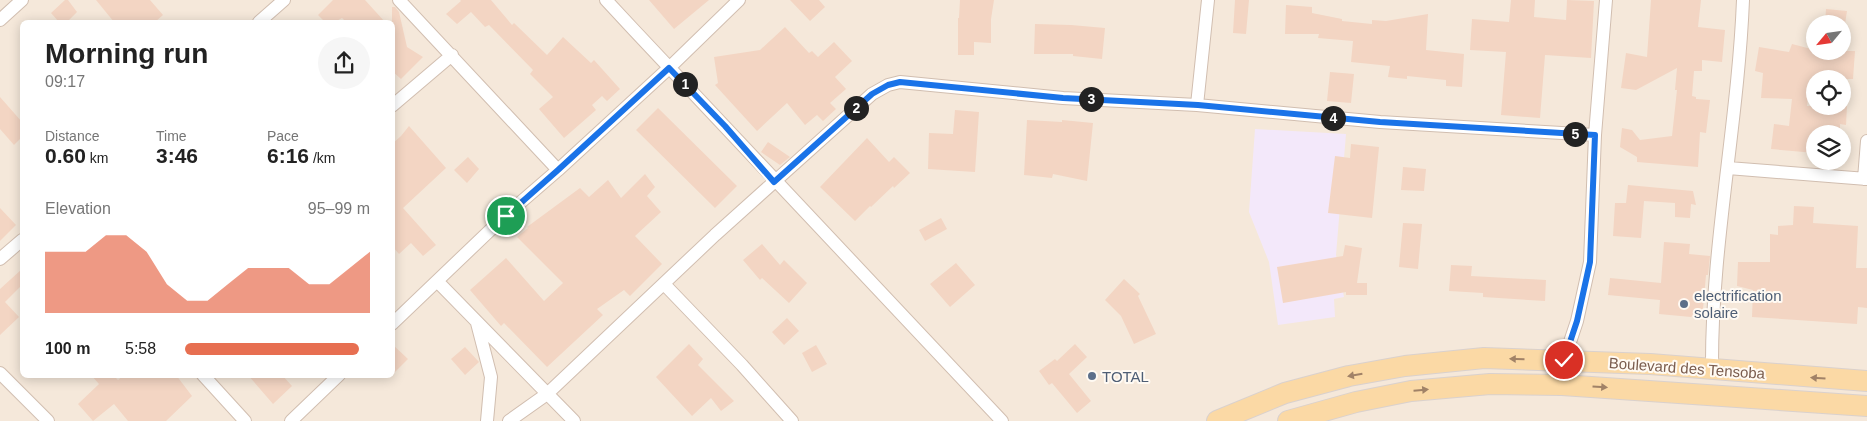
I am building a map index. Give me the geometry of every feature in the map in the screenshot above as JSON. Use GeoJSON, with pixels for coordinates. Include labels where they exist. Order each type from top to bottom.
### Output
{"type":"FeatureCollection","features":[{"type":"Feature","properties":{"kind":"main road","name":"Boulevard des Tensoba"},"geometry":{"type":"LineString","coordinates":[[1217,421],[1285,393],[1348,376],[1405,366],[1484,358],[1650,364],[1867,381]]}},
{"type":"Feature","properties":{"kind":"main road","name":"Boulevard des Tensoba"},"geometry":{"type":"LineString","coordinates":[[1288,421],[1356,402],[1411,391],[1490,384],[1562,385],[1867,406]]}},
{"type":"Feature","properties":{"kind":"street"},"geometry":{"type":"LineString","coordinates":[[0,20],[22,0]]}},
{"type":"Feature","properties":{"kind":"street"},"geometry":{"type":"LineString","coordinates":[[260,20],[284,0]]}},
{"type":"Feature","properties":{"kind":"street"},"geometry":{"type":"LineString","coordinates":[[399,0],[558,170]]}},
{"type":"Feature","properties":{"kind":"street"},"geometry":{"type":"LineString","coordinates":[[606,0],[725,126],[774,182],[1002,421]]}},
{"type":"Feature","properties":{"kind":"street"},"geometry":{"type":"LineString","coordinates":[[395,321],[506,216],[669,68],[739,0]]}},
{"type":"Feature","properties":{"kind":"street"},"geometry":{"type":"LineString","coordinates":[[1198,105],[1208,0]]}},
{"type":"Feature","properties":{"kind":"street"},"geometry":{"type":"LineString","coordinates":[[1564,360],[1577,321],[1590,262],[1595,135],[1606,0]]}},
{"type":"Feature","properties":{"kind":"street"},"geometry":{"type":"LineString","coordinates":[[1712,370],[1712,314],[1721,216],[1728,168],[1742,0]]}},
{"type":"Feature","properties":{"kind":"street"},"geometry":{"type":"LineString","coordinates":[[395,103],[452,55]]}},
{"type":"Feature","properties":{"kind":"street"},"geometry":{"type":"LineString","coordinates":[[509,421],[547,394],[774,182],[872,94],[888,85],[900,82],[1063,98],[1198,105],[1380,122],[1595,135]]}},
{"type":"Feature","properties":{"kind":"street"},"geometry":{"type":"LineString","coordinates":[[1728,168],[1865,179],[1867,141]]}},
{"type":"Feature","properties":{"kind":"street"},"geometry":{"type":"LineString","coordinates":[[0,259],[20,242]]}},
{"type":"Feature","properties":{"kind":"street"},"geometry":{"type":"LineString","coordinates":[[437,281],[574,421]]}},
{"type":"Feature","properties":{"kind":"street"},"geometry":{"type":"LineString","coordinates":[[665,285],[742,365],[792,421]]}},
{"type":"Feature","properties":{"kind":"street"},"geometry":{"type":"LineString","coordinates":[[477,322],[491,377],[487,421]]}},
{"type":"Feature","properties":{"kind":"street"},"geometry":{"type":"LineString","coordinates":[[0,373],[48,421]]}},
{"type":"Feature","properties":{"kind":"street"},"geometry":{"type":"LineString","coordinates":[[206,378],[245,421]]}},
{"type":"Feature","properties":{"kind":"street"},"geometry":{"type":"LineString","coordinates":[[291,421],[336,378]]}},
{"type":"Feature","properties":{"kind":"shaded area"},"geometry":{"type":"Polygon","coordinates":[[[0,0],[1867,0],[1867,421],[0,421],[0,0]]]}},
{"type":"Feature","properties":{"kind":"shaded area"},"geometry":{"type":"Polygon","coordinates":[[[1255,129],[1346,134],[1336,255],[1344,297],[1334,299],[1335,317],[1278,325],[1269,262],[1249,212],[1255,129]]]}},
{"type":"Feature","properties":{"kind":"building"},"geometry":{"type":"Polygon","coordinates":[[[65,0],[68,0],[77,12],[69,20],[57,20],[51,13],[65,0]]]}},
{"type":"Feature","properties":{"kind":"building"},"geometry":{"type":"Polygon","coordinates":[[[96,0],[150,0],[163,15],[157,20],[112,20],[96,0]]]}},
{"type":"Feature","properties":{"kind":"building"},"geometry":{"type":"Polygon","coordinates":[[[333,0],[365,0],[383,20],[344,20],[342,18],[338,20],[323,20],[318,15],[333,0]]]}},
{"type":"Feature","properties":{"kind":"building"},"geometry":{"type":"Polygon","coordinates":[[[460,0],[491,0],[512,25],[514,23],[547,55],[563,37],[591,63],[594,60],[620,89],[607,101],[602,96],[592,105],[596,110],[564,138],[539,109],[553,97],[530,74],[533,70],[489,25],[485,27],[471,12],[457,24],[446,14],[460,0]]]}},
{"type":"Feature","properties":{"kind":"building"},"geometry":{"type":"Polygon","coordinates":[[[649,0],[709,0],[674,29],[649,0]]]}},
{"type":"Feature","properties":{"kind":"building"},"geometry":{"type":"Polygon","coordinates":[[[790,0],[819,0],[825,7],[810,21],[790,0]]]}},
{"type":"Feature","properties":{"kind":"building"},"geometry":{"type":"Polygon","coordinates":[[[960,0],[994,0],[991,19],[991,43],[974,42],[974,55],[958,55],[960,0]]]}},
{"type":"Feature","properties":{"kind":"building"},"geometry":{"type":"Polygon","coordinates":[[[1235,0],[1249,0],[1246,34],[1233,33],[1235,0]]]}},
{"type":"Feature","properties":{"kind":"building"},"geometry":{"type":"Polygon","coordinates":[[[1511,0],[1535,0],[1534,17],[1566,20],[1567,0],[1594,1],[1591,58],[1545,55],[1540,118],[1501,115],[1506,52],[1470,50],[1472,19],[1509,22],[1511,0]]]}},
{"type":"Feature","properties":{"kind":"building"},"geometry":{"type":"Polygon","coordinates":[[[1651,0],[1701,0],[1698,27],[1725,30],[1722,62],[1702,60],[1702,71],[1694,71],[1692,96],[1696,97],[1696,99],[1710,100],[1706,133],[1700,132],[1698,167],[1637,162],[1637,157],[1620,147],[1622,128],[1632,130],[1640,140],[1672,136],[1677,90],[1675,90],[1677,68],[1636,90],[1621,88],[1626,53],[1647,57],[1651,0]]]}},
{"type":"Feature","properties":{"kind":"building"},"geometry":{"type":"Polygon","coordinates":[[[1286,5],[1312,7],[1312,13],[1342,19],[1342,21],[1372,24],[1372,20],[1386,21],[1428,14],[1426,50],[1464,54],[1462,87],[1446,86],[1446,80],[1407,76],[1407,79],[1388,77],[1390,66],[1351,62],[1353,41],[1318,38],[1319,34],[1285,34],[1286,5]]]}},
{"type":"Feature","properties":{"kind":"building"},"geometry":{"type":"Polygon","coordinates":[[[392,7],[395,7],[399,12],[407,47],[423,57],[401,79],[395,74],[395,20],[392,20],[392,7]]]}},
{"type":"Feature","properties":{"kind":"building"},"geometry":{"type":"Polygon","coordinates":[[[1826,9],[1847,11],[1846,15],[1826,15],[1826,9]]]}},
{"type":"Feature","properties":{"kind":"building"},"geometry":{"type":"Polygon","coordinates":[[[1035,24],[1105,28],[1102,59],[1073,56],[1073,54],[1034,54],[1035,24]]]}},
{"type":"Feature","properties":{"kind":"building"},"geometry":{"type":"Polygon","coordinates":[[[785,27],[809,53],[812,51],[818,57],[834,42],[852,61],[835,77],[846,89],[830,103],[836,109],[823,121],[817,115],[805,125],[787,103],[757,131],[715,85],[718,83],[714,57],[760,50],[785,27]]]}},
{"type":"Feature","properties":{"kind":"building"},"geometry":{"type":"Polygon","coordinates":[[[1792,44],[1806,48],[1806,60],[1851,60],[1851,51],[1855,51],[1853,79],[1851,79],[1851,70],[1806,70],[1806,115],[1847,115],[1846,125],[1806,125],[1806,152],[1771,149],[1774,124],[1789,126],[1792,99],[1761,98],[1763,73],[1755,71],[1759,47],[1789,52],[1792,44]]]}},
{"type":"Feature","properties":{"kind":"building"},"geometry":{"type":"Polygon","coordinates":[[[1330,72],[1354,74],[1351,103],[1327,101],[1330,72]]]}},
{"type":"Feature","properties":{"kind":"building"},"geometry":{"type":"Polygon","coordinates":[[[0,97],[20,120],[20,139],[14,145],[0,129],[0,97]]]}},
{"type":"Feature","properties":{"kind":"building"},"geometry":{"type":"Polygon","coordinates":[[[658,108],[737,186],[715,208],[636,130],[658,108]]]}},
{"type":"Feature","properties":{"kind":"building"},"geometry":{"type":"Polygon","coordinates":[[[955,110],[979,112],[975,172],[928,169],[929,133],[953,134],[955,110]]]}},
{"type":"Feature","properties":{"kind":"building"},"geometry":{"type":"Polygon","coordinates":[[[1027,120],[1062,122],[1062,120],[1093,123],[1087,181],[1053,174],[1052,178],[1024,175],[1027,120]]]}},
{"type":"Feature","properties":{"kind":"building"},"geometry":{"type":"Polygon","coordinates":[[[409,126],[446,168],[403,208],[436,245],[423,256],[411,243],[399,254],[395,249],[395,141],[409,126]]]}},
{"type":"Feature","properties":{"kind":"building"},"geometry":{"type":"Polygon","coordinates":[[[867,138],[889,162],[894,157],[910,173],[855,221],[820,187],[867,138]]]}},
{"type":"Feature","properties":{"kind":"building"},"geometry":{"type":"Polygon","coordinates":[[[768,142],[790,157],[780,165],[761,152],[768,142]]]}},
{"type":"Feature","properties":{"kind":"building"},"geometry":{"type":"Polygon","coordinates":[[[1351,144],[1379,147],[1372,218],[1328,213],[1335,156],[1350,158],[1351,144]]]}},
{"type":"Feature","properties":{"kind":"building"},"geometry":{"type":"Polygon","coordinates":[[[468,157],[479,169],[467,183],[454,170],[468,157]]]}},
{"type":"Feature","properties":{"kind":"building"},"geometry":{"type":"Polygon","coordinates":[[[1403,167],[1426,169],[1424,191],[1401,190],[1403,167]]]}},
{"type":"Feature","properties":{"kind":"building"},"geometry":{"type":"Polygon","coordinates":[[[645,174],[655,187],[647,196],[661,212],[635,236],[662,264],[630,296],[624,290],[597,309],[603,315],[547,367],[504,323],[501,326],[470,290],[506,258],[544,301],[563,283],[517,237],[527,227],[580,188],[589,197],[608,180],[621,198],[645,174]]]}},
{"type":"Feature","properties":{"kind":"building"},"geometry":{"type":"Polygon","coordinates":[[[1628,185],[1693,191],[1696,205],[1691,204],[1690,218],[1675,217],[1675,203],[1644,201],[1641,238],[1613,236],[1615,203],[1626,203],[1628,185]]]}},
{"type":"Feature","properties":{"kind":"building"},"geometry":{"type":"Polygon","coordinates":[[[1794,206],[1814,207],[1813,223],[1858,226],[1856,268],[1867,268],[1867,308],[1858,307],[1857,324],[1752,317],[1753,290],[1737,286],[1738,262],[1770,262],[1770,234],[1778,235],[1778,226],[1793,225],[1794,206]]]}},
{"type":"Feature","properties":{"kind":"building"},"geometry":{"type":"Polygon","coordinates":[[[0,208],[16,225],[0,241],[0,208]]]}},
{"type":"Feature","properties":{"kind":"building"},"geometry":{"type":"Polygon","coordinates":[[[941,218],[947,229],[925,241],[919,230],[941,218]]]}},
{"type":"Feature","properties":{"kind":"building"},"geometry":{"type":"Polygon","coordinates":[[[1403,223],[1422,224],[1418,269],[1399,267],[1403,223]]]}},
{"type":"Feature","properties":{"kind":"building"},"geometry":{"type":"Polygon","coordinates":[[[1664,242],[1690,244],[1689,254],[1710,256],[1703,309],[1691,317],[1659,314],[1660,300],[1608,295],[1610,278],[1661,283],[1664,242]]]}},
{"type":"Feature","properties":{"kind":"building"},"geometry":{"type":"Polygon","coordinates":[[[762,244],[780,265],[784,260],[807,283],[789,303],[762,278],[760,280],[743,260],[762,244]]]}},
{"type":"Feature","properties":{"kind":"building"},"geometry":{"type":"Polygon","coordinates":[[[1345,245],[1362,248],[1357,283],[1367,283],[1367,295],[1346,295],[1346,292],[1283,303],[1277,267],[1343,256],[1345,245]]]}},
{"type":"Feature","properties":{"kind":"building"},"geometry":{"type":"Polygon","coordinates":[[[956,263],[975,285],[950,307],[930,284],[956,263]]]}},
{"type":"Feature","properties":{"kind":"building"},"geometry":{"type":"Polygon","coordinates":[[[1451,265],[1472,266],[1471,276],[1546,280],[1545,301],[1483,297],[1483,293],[1449,291],[1451,265]]]}},
{"type":"Feature","properties":{"kind":"building"},"geometry":{"type":"Polygon","coordinates":[[[20,271],[20,287],[5,302],[19,317],[0,335],[0,289],[20,271]]]}},
{"type":"Feature","properties":{"kind":"building"},"geometry":{"type":"Polygon","coordinates":[[[1124,279],[1140,294],[1138,296],[1156,334],[1134,344],[1121,316],[1105,300],[1124,279]]]}},
{"type":"Feature","properties":{"kind":"building"},"geometry":{"type":"Polygon","coordinates":[[[787,318],[799,331],[784,345],[772,332],[787,318]]]}},
{"type":"Feature","properties":{"kind":"building"},"geometry":{"type":"Polygon","coordinates":[[[689,344],[703,359],[698,365],[734,401],[721,411],[711,398],[692,416],[656,377],[689,344]]]}},
{"type":"Feature","properties":{"kind":"building"},"geometry":{"type":"Polygon","coordinates":[[[1075,344],[1087,357],[1069,374],[1091,401],[1077,413],[1052,383],[1049,385],[1039,371],[1055,359],[1057,361],[1075,344]]]}},
{"type":"Feature","properties":{"kind":"building"},"geometry":{"type":"Polygon","coordinates":[[[816,345],[827,364],[812,372],[802,353],[816,345]]]}},
{"type":"Feature","properties":{"kind":"building"},"geometry":{"type":"Polygon","coordinates":[[[395,347],[408,359],[395,372],[395,347]]]}},
{"type":"Feature","properties":{"kind":"building"},"geometry":{"type":"Polygon","coordinates":[[[465,347],[479,362],[465,375],[451,359],[465,347]]]}},
{"type":"Feature","properties":{"kind":"building"},"geometry":{"type":"Polygon","coordinates":[[[94,378],[116,378],[118,380],[120,378],[178,378],[192,396],[166,421],[128,421],[114,404],[93,421],[78,404],[99,384],[94,378]]]}},
{"type":"Feature","properties":{"kind":"building"},"geometry":{"type":"Polygon","coordinates":[[[251,378],[285,378],[292,386],[273,404],[251,378]]]}},
{"type":"Feature","properties":{"kind":"place","name":"electrification solaire"},"geometry":{"type":"Point","coordinates":[1684,304]}},
{"type":"Feature","properties":{"kind":"place","name":"TOTAL"},"geometry":{"type":"Point","coordinates":[1092,376]}},
{"type":"Feature","properties":{"kind":"route"},"geometry":{"type":"LineString","coordinates":[[506,216],[669,68],[725,126],[774,182],[872,94],[888,85],[900,82],[1063,98],[1198,105],[1380,122],[1595,135],[1590,262],[1577,321],[1564,360]]}}]}
